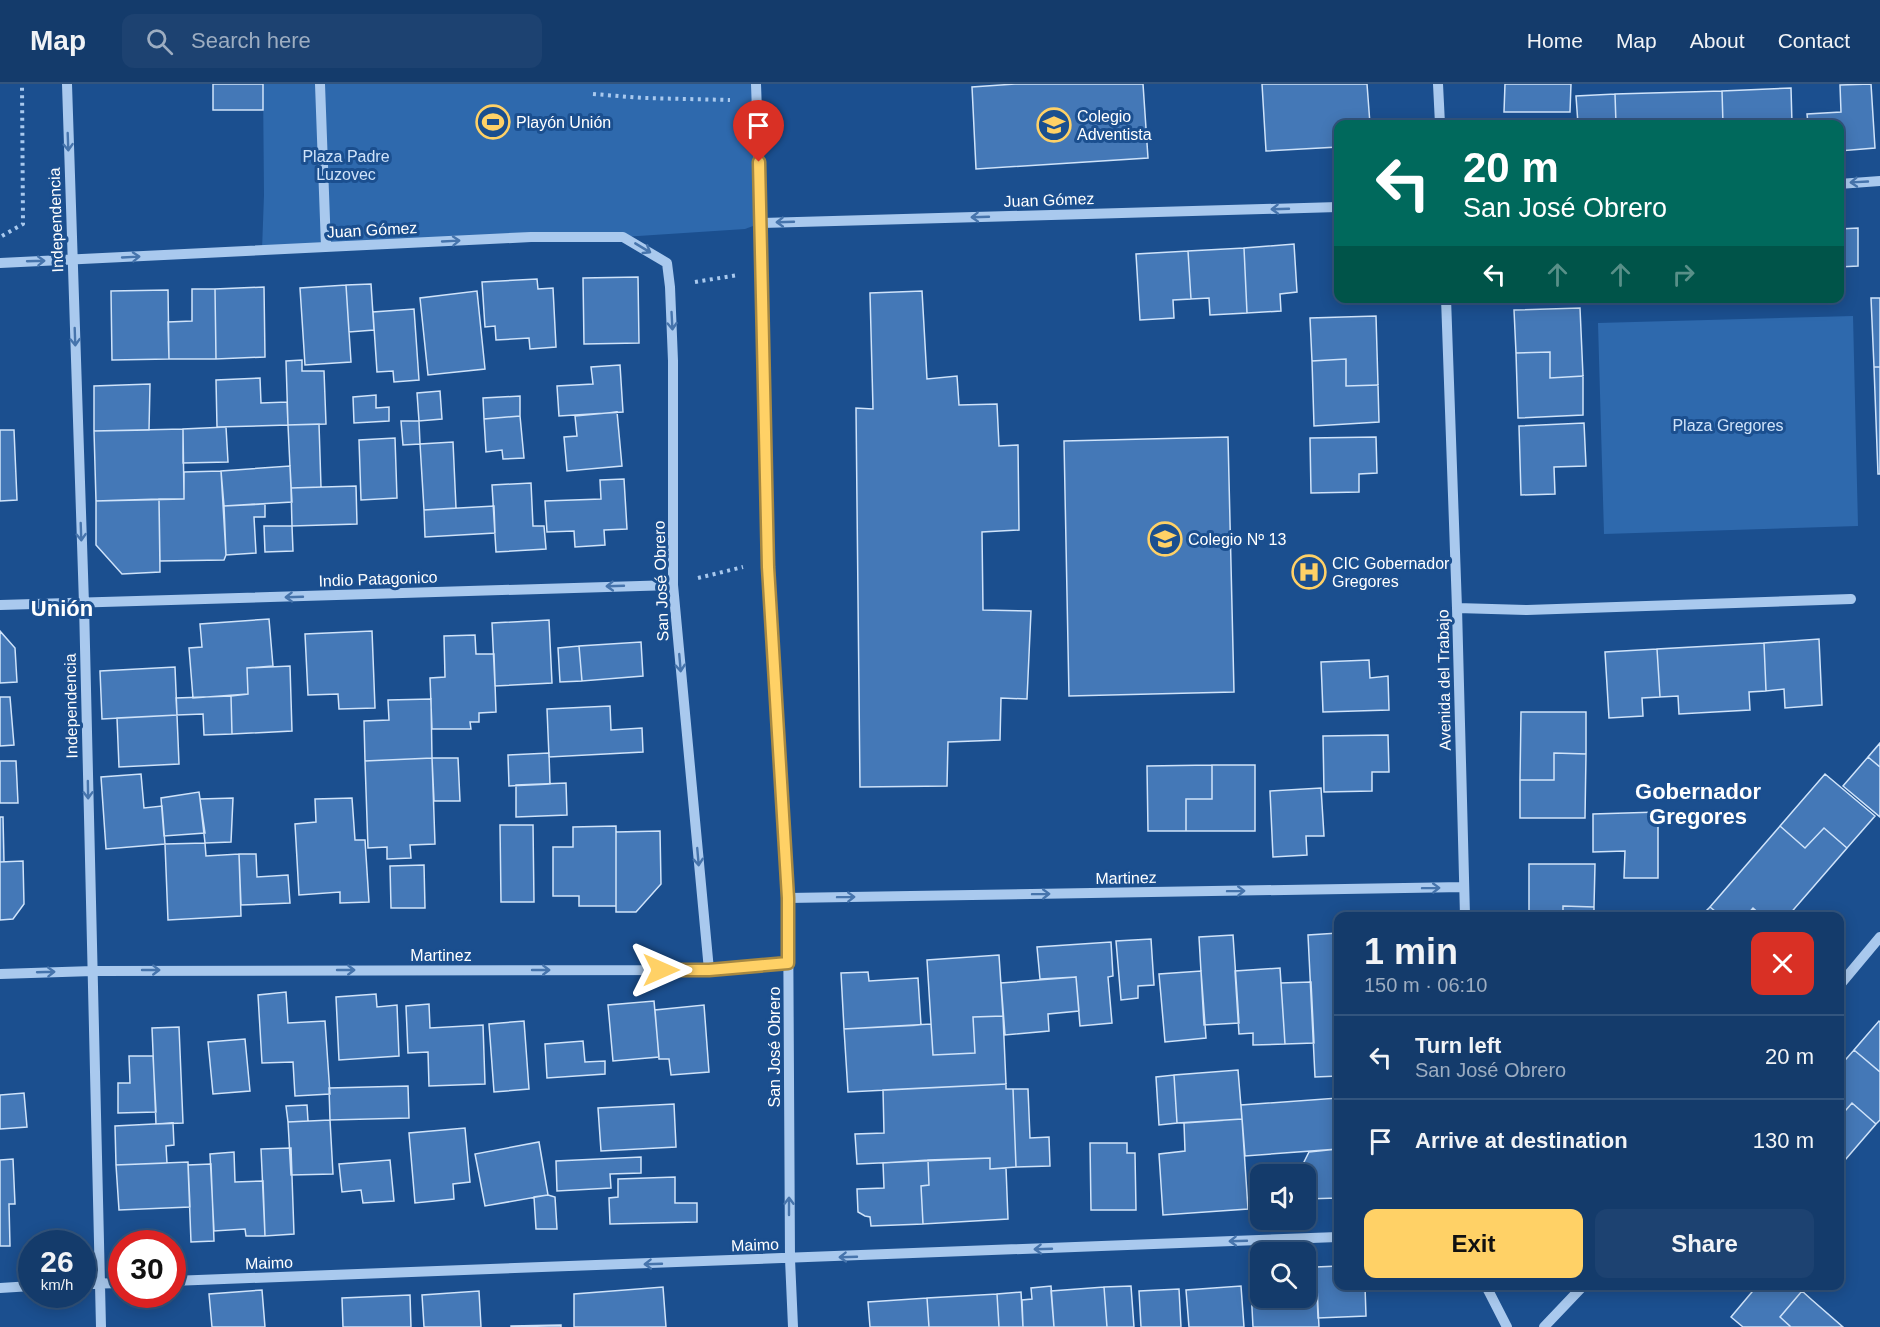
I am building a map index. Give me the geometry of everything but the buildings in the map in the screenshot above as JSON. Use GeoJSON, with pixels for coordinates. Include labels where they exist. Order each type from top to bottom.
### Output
{"type":"FeatureCollection","features":[{"type":"Feature","properties":{"kind":"street","name":"Independencia"},"geometry":{"type":"LineString","coordinates":[[67,84],[84,604],[100,1327]]}},
{"type":"Feature","properties":{"kind":"street"},"geometry":{"type":"LineString","coordinates":[[320,84],[326,247]]}},
{"type":"Feature","properties":{"kind":"street","name":"San José Obrero"},"geometry":{"type":"LineString","coordinates":[[756,84],[768,567],[788,898],[790,1259],[793,1327]]}},
{"type":"Feature","properties":{"kind":"street"},"geometry":{"type":"LineString","coordinates":[[1438,84],[1440,120]]}},
{"type":"Feature","properties":{"kind":"street"},"geometry":{"type":"LineString","coordinates":[[1844,184],[1880,181]]}},
{"type":"Feature","properties":{"kind":"street","name":"Juan Gómez"},"geometry":{"type":"LineString","coordinates":[[761,223],[1334,207]]}},
{"type":"Feature","properties":{"kind":"street","name":"Juan Gómez"},"geometry":{"type":"LineString","coordinates":[[0,262],[531,237],[623,237],[667,263]]}},
{"type":"Feature","properties":{"kind":"street","name":"San José Obrero"},"geometry":{"type":"LineString","coordinates":[[667,263],[674,361],[673,585],[709,970]]}},
{"type":"Feature","properties":{"kind":"street","name":"Avenida del Trabajo"},"geometry":{"type":"LineString","coordinates":[[1446,303],[1465,912]]}},
{"type":"Feature","properties":{"kind":"street","name":"Indio Patagonico"},"geometry":{"type":"LineString","coordinates":[[0,606],[673,585]]}},
{"type":"Feature","properties":{"kind":"street"},"geometry":{"type":"LineString","coordinates":[[1457,608],[1527,609],[1851,599]]}},
{"type":"Feature","properties":{"kind":"street","name":"Martinez"},"geometry":{"type":"LineString","coordinates":[[788,898],[1464,887]]}},
{"type":"Feature","properties":{"kind":"street"},"geometry":{"type":"LineString","coordinates":[[1844,980],[1880,937]]}},
{"type":"Feature","properties":{"kind":"street","name":"Martinez"},"geometry":{"type":"LineString","coordinates":[[0,974],[93,970],[709,970],[788,963]]}},
{"type":"Feature","properties":{"kind":"street","name":"Maimo"},"geometry":{"type":"LineString","coordinates":[[186,1281],[1334,1237]]}},
{"type":"Feature","properties":{"kind":"street"},"geometry":{"type":"LineString","coordinates":[[99,1284],[108,1284]]}},
{"type":"Feature","properties":{"kind":"street"},"geometry":{"type":"LineString","coordinates":[[0,1288],[18,1287]]}},
{"type":"Feature","properties":{"kind":"street"},"geometry":{"type":"LineString","coordinates":[[1488,1290],[1507,1327]]}},
{"type":"Feature","properties":{"kind":"street"},"geometry":{"type":"LineString","coordinates":[[1544,1327],[1579,1290]]}},
{"type":"Feature","properties":{"kind":"path"},"geometry":{"type":"LineString","coordinates":[[0,237],[23,224],[22,84]]}},
{"type":"Feature","properties":{"kind":"path"},"geometry":{"type":"LineString","coordinates":[[593,94],[643,98],[757,100]]}},
{"type":"Feature","properties":{"kind":"path"},"geometry":{"type":"LineString","coordinates":[[670,287],[762,270]]}},
{"type":"Feature","properties":{"kind":"path"},"geometry":{"type":"LineString","coordinates":[[673,585],[740,567],[768,567]]}},
{"type":"Feature","properties":{"kind":"green space","name":"Plaza Padre Luzovec"},"geometry":{"type":"Polygon","coordinates":[[[263,84],[757,84],[761,223],[745,229],[623,237],[262,250],[263,84]]]}},
{"type":"Feature","properties":{"kind":"green space","name":"Plaza Gregores"},"geometry":{"type":"Polygon","coordinates":[[[1853,316],[1858,526],[1604,534],[1598,323],[1853,316]]]}},
{"type":"Feature","properties":{"kind":"place","name":"Playón Unión"},"geometry":{"type":"Point","coordinates":[493,122]}},
{"type":"Feature","properties":{"kind":"place","name":"Colegio Adventista"},"geometry":{"type":"Point","coordinates":[1054,125]}},
{"type":"Feature","properties":{"kind":"place","name":"Colegio Nº 13"},"geometry":{"type":"Point","coordinates":[1165,539]}},
{"type":"Feature","properties":{"kind":"place","name":"CIC Gobernador Gregores"},"geometry":{"type":"Point","coordinates":[1309,572]}},
{"type":"Feature","properties":{"kind":"district","name":"Unión"},"geometry":{"type":"Point","coordinates":[62,608]}},
{"type":"Feature","properties":{"kind":"district","name":"Gobernador Gregores"},"geometry":{"type":"Point","coordinates":[1698,804]}},
{"type":"Feature","properties":{"kind":"route"},"geometry":{"type":"LineString","coordinates":[[661,970],[709,970],[788,963],[788,898],[768,567],[759,162]]}}]}
